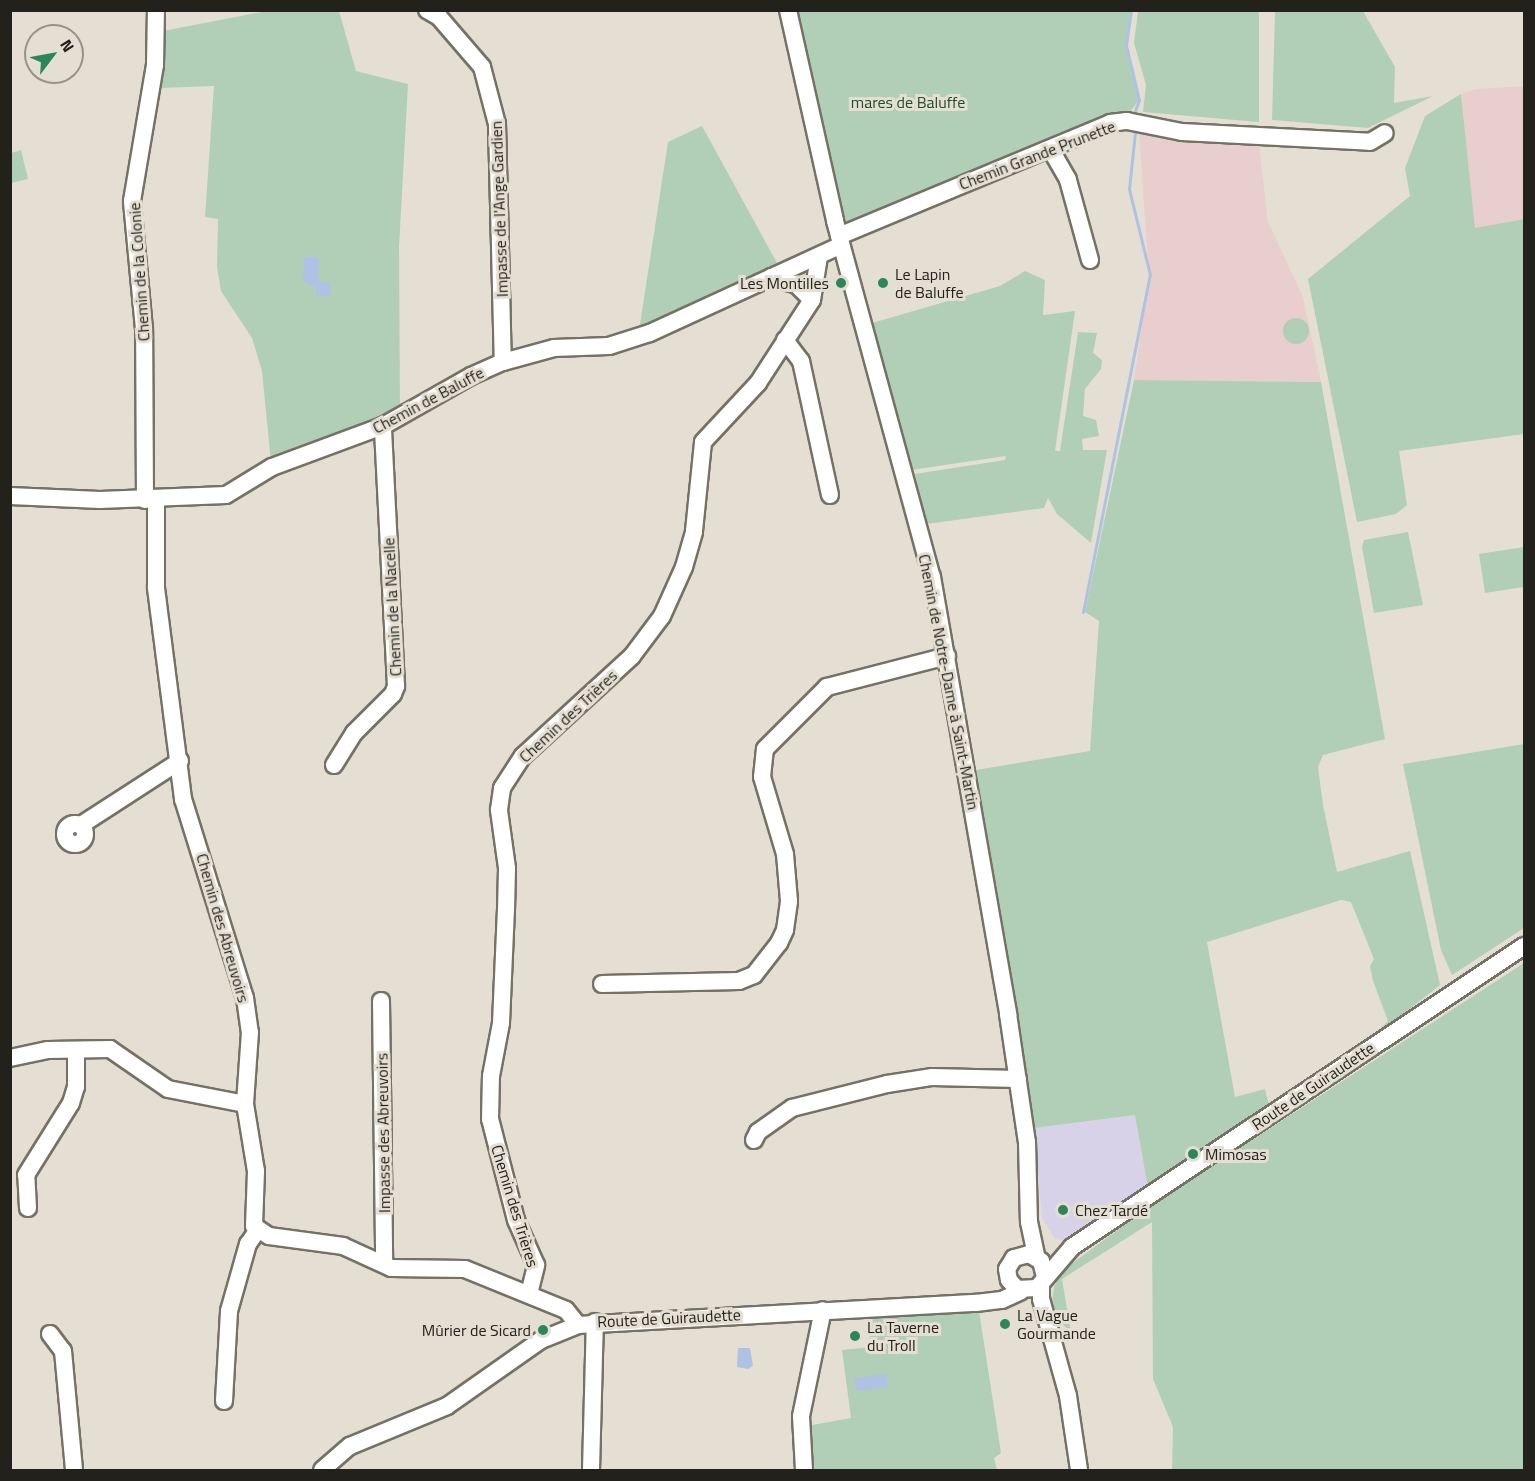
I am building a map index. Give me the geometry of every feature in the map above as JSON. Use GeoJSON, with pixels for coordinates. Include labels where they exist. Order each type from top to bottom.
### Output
{"type":"FeatureCollection","features":[{"type":"Feature","properties":{"kind":"street","name":"Chemin de la Colonie"},"geometry":{"type":"LineString","coordinates":[[150,500],[144,329],[132,201],[155,65],[156,10]]}},
{"type":"Feature","properties":{"kind":"street","name":"Impasse de l'Ange Gardien"},"geometry":{"type":"LineString","coordinates":[[427,10],[439,17],[482,67],[498,124],[503,362]]}},
{"type":"Feature","properties":{"kind":"street","name":"Chemin de Notre-Dame à Saint-Martin"},"geometry":{"type":"LineString","coordinates":[[788,10],[840,241],[932,577],[1018,1079],[1027,1142],[1032,1256],[1043,1281]]}},
{"type":"Feature","properties":{"kind":"street","name":"Chemin Grande Prunette"},"geometry":{"type":"LineString","coordinates":[[840,241],[986,173],[1051,150],[1110,123],[1126,121],[1182,132],[1370,142],[1385,133]]}},
{"type":"Feature","properties":{"kind":"street"},"geometry":{"type":"LineString","coordinates":[[1051,150],[1068,180],[1090,260]]}},
{"type":"Feature","properties":{"kind":"street","name":"Chemin de Baluffe"},"geometry":{"type":"LineString","coordinates":[[10,496],[150,500],[226,495],[272,467],[383,426],[471,376],[503,362],[554,348],[609,346],[650,333],[819,257],[840,241]]}},
{"type":"Feature","properties":{"kind":"street","name":"Chemin des Trières"},"geometry":{"type":"LineString","coordinates":[[530,1294],[536,1265],[516,1220],[490,1119],[491,1076],[501,1023],[506,910],[507,868],[499,810],[502,788],[523,756],[632,656],[653,630],[684,567],[694,531],[703,442],[758,382],[812,300],[819,257]]}},
{"type":"Feature","properties":{"kind":"street"},"geometry":{"type":"LineString","coordinates":[[771,277],[797,285],[812,300]]}},
{"type":"Feature","properties":{"kind":"street"},"geometry":{"type":"LineString","coordinates":[[786,340],[801,361],[830,495]]}},
{"type":"Feature","properties":{"kind":"street","name":"Chemin de la Nacelle"},"geometry":{"type":"LineString","coordinates":[[334,765],[354,734],[393,694],[396,686],[383,426]]}},
{"type":"Feature","properties":{"kind":"street","name":"Chemin des Abreuvoirs"},"geometry":{"type":"LineString","coordinates":[[150,500],[156,588],[180,761],[183,799],[245,998],[250,1032],[245,1104],[256,1171],[254,1224],[257,1231]]}},
{"type":"Feature","properties":{"kind":"street"},"geometry":{"type":"LineString","coordinates":[[602,984],[740,981],[754,975],[779,944],[785,930],[789,901],[785,854],[762,777],[765,749],[827,687],[947,656]]}},
{"type":"Feature","properties":{"kind":"street"},"geometry":{"type":"LineString","coordinates":[[81,825],[180,761]]}},
{"type":"Feature","properties":{"kind":"street","name":"Route de Guiraudette"},"geometry":{"type":"LineString","coordinates":[[1043,1281],[1072,1247],[1524,946]]}},
{"type":"Feature","properties":{"kind":"street","name":"Impasse des Abreuvoirs"},"geometry":{"type":"LineString","coordinates":[[381,1001],[384,1264]]}},
{"type":"Feature","properties":{"kind":"street"},"geometry":{"type":"LineString","coordinates":[[10,1058],[76,1050],[110,1049],[168,1089],[245,1104]]}},
{"type":"Feature","properties":{"kind":"street"},"geometry":{"type":"LineString","coordinates":[[28,1208],[26,1175],[71,1103],[76,1087],[76,1050]]}},
{"type":"Feature","properties":{"kind":"street"},"geometry":{"type":"LineString","coordinates":[[754,1140],[758,1132],[792,1108],[887,1084],[932,1077],[1018,1079]]}},
{"type":"Feature","properties":{"kind":"street"},"geometry":{"type":"LineString","coordinates":[[224,1401],[229,1311],[248,1244],[257,1231],[277,1238],[343,1246],[391,1268],[465,1269],[566,1310],[578,1325]]}},
{"type":"Feature","properties":{"kind":"street","name":"Route de Guiraudette"},"geometry":{"type":"LineString","coordinates":[[1032,1256],[1072,1247]]}},
{"type":"Feature","properties":{"kind":"street"},"geometry":{"type":"LineString","coordinates":[[1032,1256],[1009,1265],[1018,1288],[1047,1318]]}},
{"type":"Feature","properties":{"kind":"street"},"geometry":{"type":"LineString","coordinates":[[1018,1288],[1043,1281],[1047,1318],[1068,1396],[1079,1470]]}},
{"type":"Feature","properties":{"kind":"street","name":"Route de Guiraudette"},"geometry":{"type":"LineString","coordinates":[[322,1470],[350,1446],[437,1411],[541,1340],[578,1325],[595,1322],[986,1301],[1018,1288]]}},
{"type":"Feature","properties":{"kind":"street"},"geometry":{"type":"LineString","coordinates":[[804,1470],[801,1416],[823,1310]]}},
{"type":"Feature","properties":{"kind":"street"},"geometry":{"type":"LineString","coordinates":[[591,1470],[595,1322]]}},
{"type":"Feature","properties":{"kind":"street"},"geometry":{"type":"LineString","coordinates":[[50,1334],[63,1351],[74,1470]]}},
{"type":"Feature","properties":{"kind":"shaded area"},"geometry":{"type":"Polygon","coordinates":[[[1524,86],[1524,219],[1475,228],[1461,94],[1475,89],[1524,86]]]}},
{"type":"Feature","properties":{"kind":"shaded area"},"geometry":{"type":"Polygon","coordinates":[[[1139,132],[1259,145],[1268,222],[1303,297],[1321,382],[1134,380],[1149,278],[1139,132]]]}},
{"type":"Feature","properties":{"kind":"shaded area"},"geometry":{"type":"Polygon","coordinates":[[[1135,1115],[1148,1188],[1064,1240],[1055,1239],[1042,1218],[1034,1128],[1135,1115]]]}},
{"type":"Feature","properties":{"kind":"green space"},"geometry":{"type":"Polygon","coordinates":[[[272,10],[339,11],[356,71],[408,84],[399,247],[400,411],[271,462],[262,371],[252,338],[221,291],[217,267],[218,219],[205,217],[214,86],[160,88],[163,31],[272,10]]]}},
{"type":"Feature","properties":{"kind":"green space","name":"mares de Baluffe"},"geometry":{"type":"Polygon","coordinates":[[[790,11],[1131,11],[1126,45],[1139,100],[1126,117],[846,230],[790,11]]]}},
{"type":"Feature","properties":{"kind":"green space"},"geometry":{"type":"Polygon","coordinates":[[[1138,11],[1259,11],[1259,122],[1143,112],[1146,85],[1134,43],[1138,11]]]}},
{"type":"Feature","properties":{"kind":"green space"},"geometry":{"type":"Polygon","coordinates":[[[1275,11],[1363,11],[1395,67],[1394,103],[1433,96],[1368,128],[1272,120],[1275,11]]]}},
{"type":"Feature","properties":{"kind":"green space"},"geometry":{"type":"Polygon","coordinates":[[[1461,94],[1475,228],[1524,219],[1524,434],[1399,451],[1407,505],[1396,514],[1357,522],[1308,279],[1410,196],[1405,168],[1425,116],[1461,94]]]}},
{"type":"Feature","properties":{"kind":"green space"},"geometry":{"type":"Polygon","coordinates":[[[702,126],[777,263],[639,331],[668,142],[702,126]]]}},
{"type":"Feature","properties":{"kind":"green space"},"geometry":{"type":"Polygon","coordinates":[[[21,150],[28,179],[11,183],[11,153],[21,150]]]}},
{"type":"Feature","properties":{"kind":"green space"},"geometry":{"type":"Polygon","coordinates":[[[1025,271],[1045,280],[1043,315],[1075,311],[1055,451],[1060,451],[1078,332],[1097,333],[1093,353],[1102,360],[1101,369],[1085,389],[1083,416],[1096,420],[1099,436],[1082,439],[1083,450],[1107,450],[1091,543],[1057,514],[1048,498],[1044,508],[926,524],[915,474],[1005,460],[1006,456],[911,470],[872,323],[1000,286],[1025,271]]]}},
{"type":"Feature","properties":{"kind":"green space"},"geometry":{"type":"Polygon","coordinates":[[[1296,318],[1305,322],[1309,331],[1305,340],[1296,344],[1287,340],[1283,331],[1287,322],[1296,318]]]}},
{"type":"Feature","properties":{"kind":"green space"},"geometry":{"type":"Polygon","coordinates":[[[1134,380],[1321,382],[1385,739],[1323,755],[1318,767],[1323,805],[1337,872],[1410,851],[1440,985],[1365,1044],[1388,1021],[1373,981],[1370,966],[1374,959],[1351,902],[1341,900],[1207,942],[1235,1097],[1265,1089],[1270,1109],[1148,1188],[1135,1115],[1034,1128],[976,770],[1090,751],[1099,621],[1085,612],[1134,380]]]}},
{"type":"Feature","properties":{"kind":"green space"},"geometry":{"type":"Polygon","coordinates":[[[1408,532],[1423,605],[1374,613],[1362,547],[1364,540],[1408,532]]]}},
{"type":"Feature","properties":{"kind":"green space"},"geometry":{"type":"Polygon","coordinates":[[[1524,547],[1524,587],[1485,593],[1479,554],[1524,547]]]}},
{"type":"Feature","properties":{"kind":"green space"},"geometry":{"type":"Polygon","coordinates":[[[1524,744],[1524,928],[1452,975],[1441,950],[1403,764],[1524,744]]]}},
{"type":"Feature","properties":{"kind":"green space"},"geometry":{"type":"Polygon","coordinates":[[[1524,963],[1524,1470],[1172,1470],[1173,1427],[1153,1379],[1152,1222],[1062,1279],[1071,1332],[1061,1323],[1052,1302],[1054,1287],[1062,1271],[1146,1209],[1524,963]]]}},
{"type":"Feature","properties":{"kind":"green space"},"geometry":{"type":"Polygon","coordinates":[[[979,1311],[1001,1453],[994,1458],[997,1470],[808,1470],[807,1426],[851,1418],[842,1350],[871,1347],[867,1318],[979,1311]]]}},
{"type":"Feature","properties":{"kind":"water"},"geometry":{"type":"Polygon","coordinates":[[[304,257],[319,257],[318,280],[327,284],[331,280],[330,296],[316,296],[316,287],[303,282],[304,257]]]}},
{"type":"Feature","properties":{"kind":"water"},"geometry":{"type":"Polygon","coordinates":[[[738,1348],[750,1348],[753,1366],[748,1369],[737,1367],[738,1348]]]}},
{"type":"Feature","properties":{"kind":"water"},"geometry":{"type":"Polygon","coordinates":[[[886,1374],[888,1387],[856,1391],[855,1378],[886,1374]]]}},
{"type":"Feature","properties":{"kind":"waterway"},"geometry":{"type":"LineString","coordinates":[[1131,10],[1126,45],[1139,100],[1134,114]]}},
{"type":"Feature","properties":{"kind":"waterway"},"geometry":{"type":"LineString","coordinates":[[1083,612],[1150,275],[1129,189],[1135,132]]}},
{"type":"Feature","properties":{"kind":"place","name":"Les Montilles"},"geometry":{"type":"Point","coordinates":[841,283]}},
{"type":"Feature","properties":{"kind":"place","name":"Le Lapin de Baluffe"},"geometry":{"type":"Point","coordinates":[883,283]}},
{"type":"Feature","properties":{"kind":"place","name":"Mimosas"},"geometry":{"type":"Point","coordinates":[1193,1154]}},
{"type":"Feature","properties":{"kind":"place","name":"Chez Tardé"},"geometry":{"type":"Point","coordinates":[1063,1210]}},
{"type":"Feature","properties":{"kind":"place","name":"La Vague Gourmande"},"geometry":{"type":"Point","coordinates":[1005,1324]}},
{"type":"Feature","properties":{"kind":"place","name":"Mûrier de Sicard"},"geometry":{"type":"Point","coordinates":[543,1330]}},
{"type":"Feature","properties":{"kind":"place","name":"La Taverne du Troll"},"geometry":{"type":"Point","coordinates":[855,1336]}}]}
